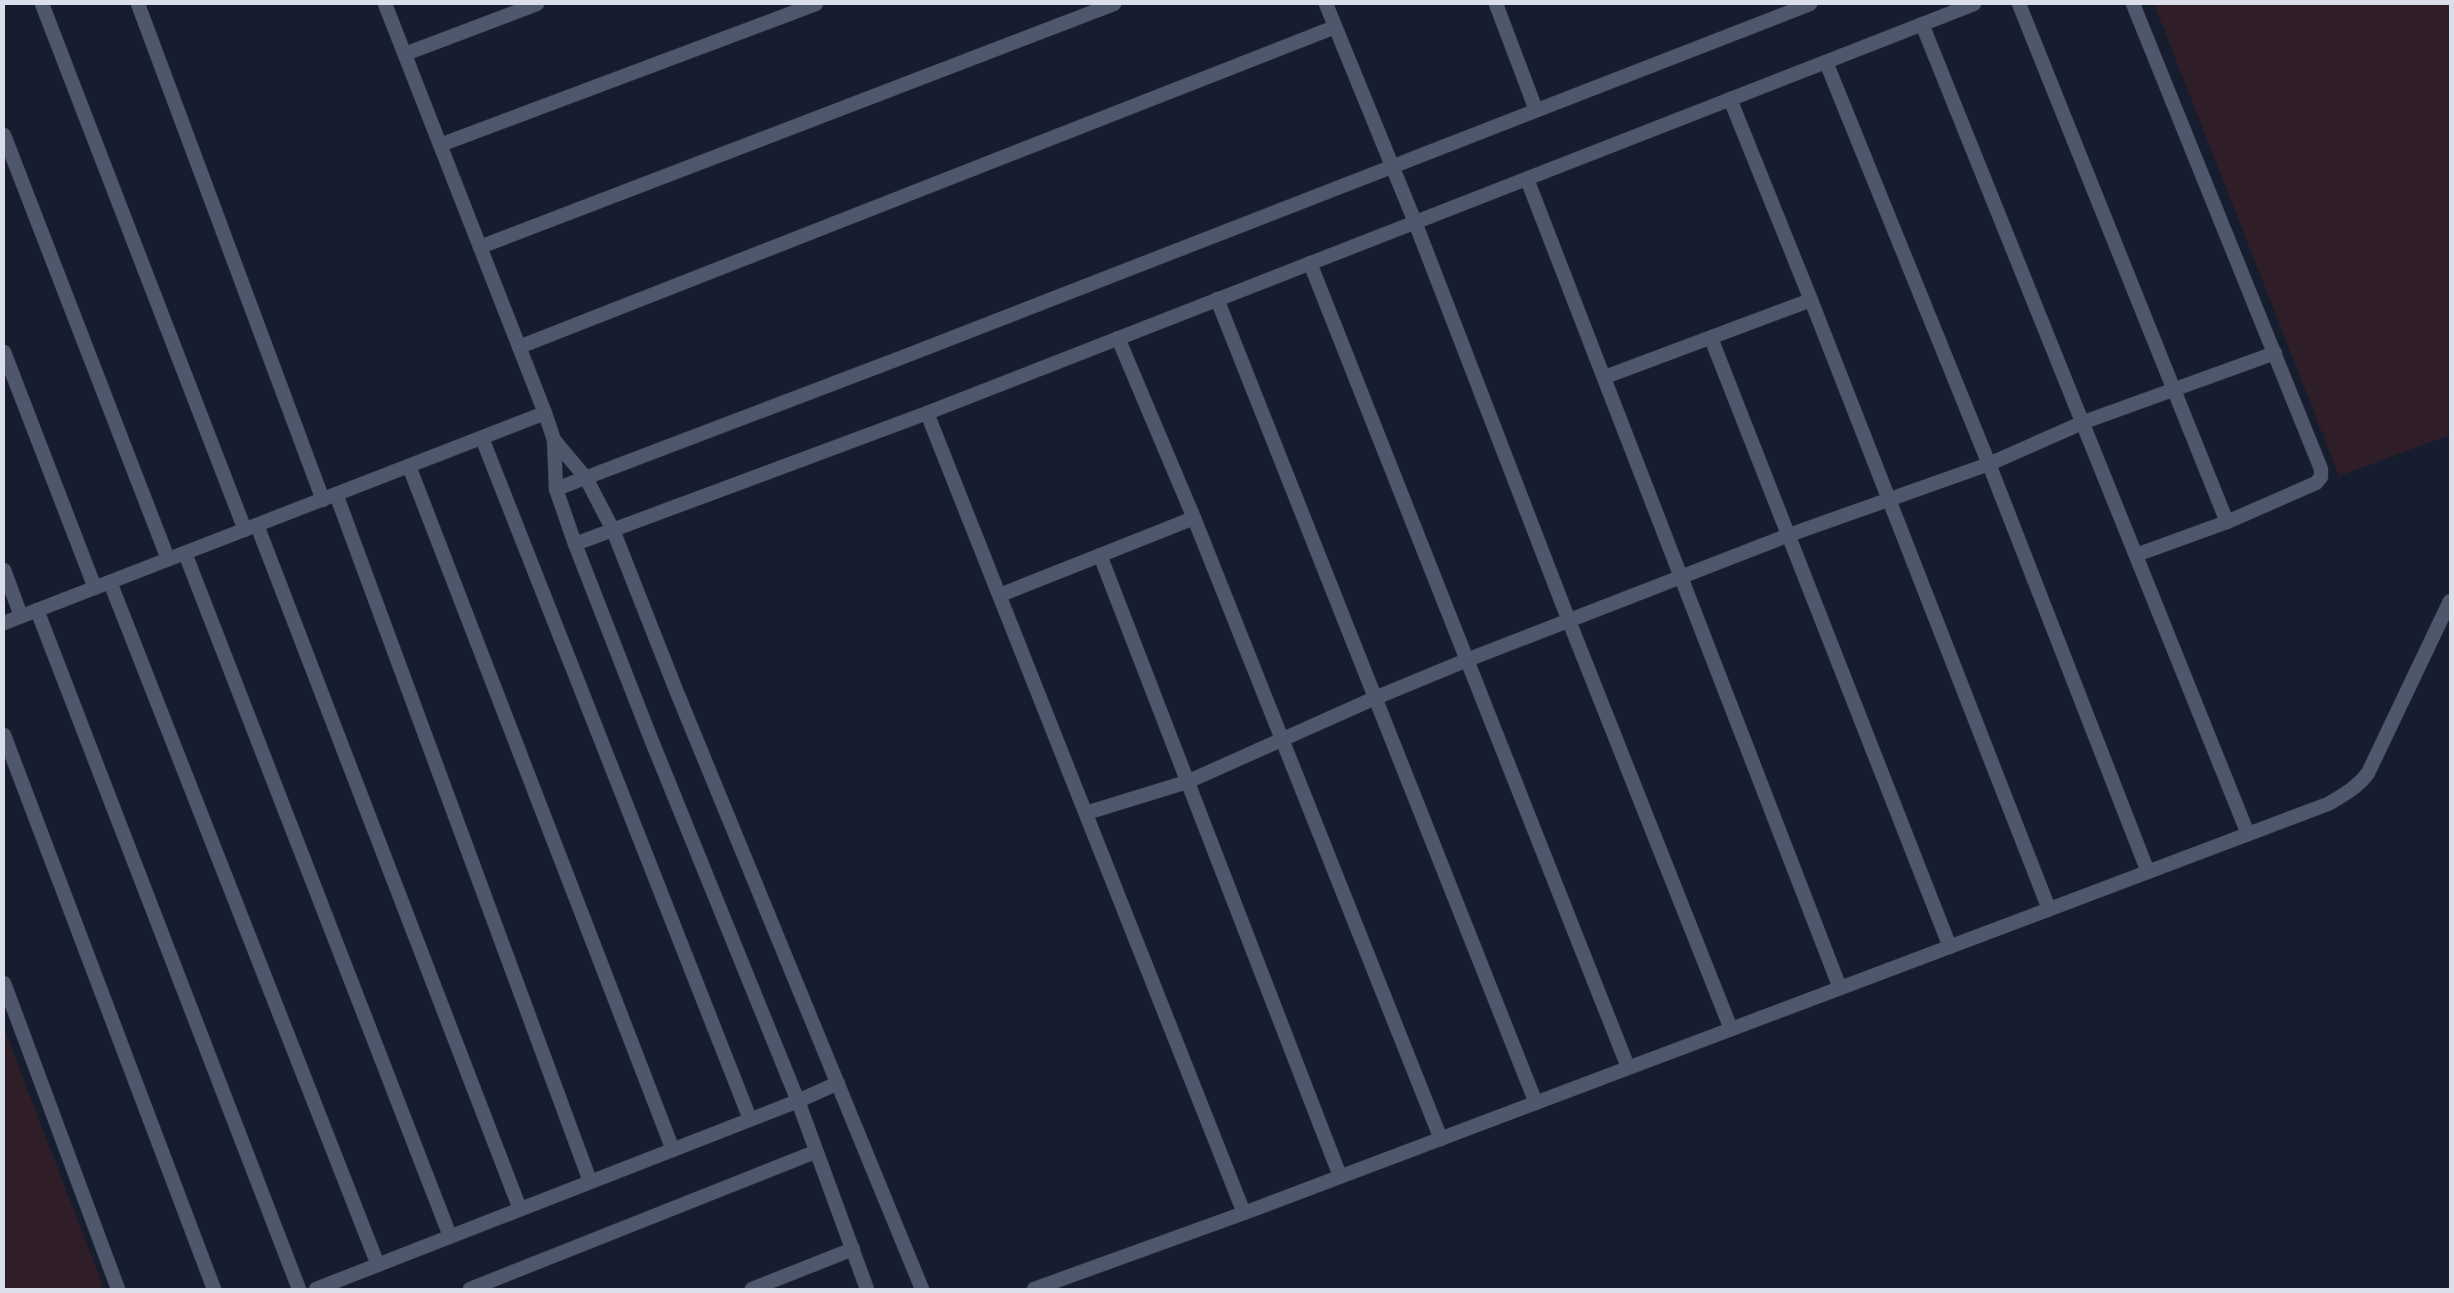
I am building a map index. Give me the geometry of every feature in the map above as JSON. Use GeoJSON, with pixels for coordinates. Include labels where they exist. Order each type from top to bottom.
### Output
{"type":"FeatureCollection","features":[{"type":"Feature","properties":{"kind":"street"},"geometry":{"type":"LineString","coordinates":[[42,4],[520,1209]]}},
{"type":"Feature","properties":{"kind":"street"},"geometry":{"type":"LineString","coordinates":[[138,4],[330,497],[590,1181]]}},
{"type":"Feature","properties":{"kind":"street"},"geometry":{"type":"LineString","coordinates":[[385,4],[545,413],[554,440],[556,489],[575,544],[652,744],[798,1101],[815,1152],[867,1289]]}},
{"type":"Feature","properties":{"kind":"street"},"geometry":{"type":"LineString","coordinates":[[405,54],[538,4]]}},
{"type":"Feature","properties":{"kind":"street"},"geometry":{"type":"LineString","coordinates":[[440,144],[816,4]]}},
{"type":"Feature","properties":{"kind":"street"},"geometry":{"type":"LineString","coordinates":[[480,247],[1114,4]]}},
{"type":"Feature","properties":{"kind":"street"},"geometry":{"type":"LineString","coordinates":[[1326,4],[1415,222],[1569,621],[1731,1029]]}},
{"type":"Feature","properties":{"kind":"street"},"geometry":{"type":"LineString","coordinates":[[1496,4],[1536,110]]}},
{"type":"Feature","properties":{"kind":"street"},"geometry":{"type":"LineString","coordinates":[[556,489],[1810,4]]}},
{"type":"Feature","properties":{"kind":"street"},"geometry":{"type":"LineString","coordinates":[[575,544],[927,412],[1974,4]]}},
{"type":"Feature","properties":{"kind":"street"},"geometry":{"type":"LineString","coordinates":[[2019,4],[2227,522]]}},
{"type":"Feature","properties":{"kind":"street"},"geometry":{"type":"LineString","coordinates":[[2133,4],[2321,469],[2321,477],[2316,483],[2227,522],[2136,555]]}},
{"type":"Feature","properties":{"kind":"street"},"geometry":{"type":"LineString","coordinates":[[1922,24],[2084,422],[2248,834]]}},
{"type":"Feature","properties":{"kind":"street"},"geometry":{"type":"LineString","coordinates":[[519,347],[1335,27]]}},
{"type":"Feature","properties":{"kind":"street"},"geometry":{"type":"LineString","coordinates":[[1826,62],[1988,464],[2148,872]]}},
{"type":"Feature","properties":{"kind":"street"},"geometry":{"type":"LineString","coordinates":[[1730,99],[1811,300],[2049,909]]}},
{"type":"Feature","properties":{"kind":"street"},"geometry":{"type":"LineString","coordinates":[[4,136],[168,559]]}},
{"type":"Feature","properties":{"kind":"street"},"geometry":{"type":"LineString","coordinates":[[1527,179],[1840,988]]}},
{"type":"Feature","properties":{"kind":"street"},"geometry":{"type":"LineString","coordinates":[[1310,263],[1628,1067]]}},
{"type":"Feature","properties":{"kind":"street"},"geometry":{"type":"LineString","coordinates":[[1217,299],[1536,1103]]}},
{"type":"Feature","properties":{"kind":"street"},"geometry":{"type":"LineString","coordinates":[[1605,377],[1811,300]]}},
{"type":"Feature","properties":{"kind":"street"},"geometry":{"type":"LineString","coordinates":[[1118,338],[1194,518],[1280,740],[1441,1138]]}},
{"type":"Feature","properties":{"kind":"street"},"geometry":{"type":"LineString","coordinates":[[1711,338],[1950,947]]}},
{"type":"Feature","properties":{"kind":"street"},"geometry":{"type":"LineString","coordinates":[[4,352],[95,588]]}},
{"type":"Feature","properties":{"kind":"street"},"geometry":{"type":"LineString","coordinates":[[1086,813],[1187,782],[1375,698],[1467,660],[1789,535],[1888,498],[1988,464],[2084,422],[2274,353]]}},
{"type":"Feature","properties":{"kind":"street"},"geometry":{"type":"LineString","coordinates":[[927,412],[1244,1213]]}},
{"type":"Feature","properties":{"kind":"street"},"geometry":{"type":"LineString","coordinates":[[4,623],[545,413]]}},
{"type":"Feature","properties":{"kind":"street"},"geometry":{"type":"LineString","coordinates":[[482,438],[750,1119]]}},
{"type":"Feature","properties":{"kind":"street"},"geometry":{"type":"LineString","coordinates":[[554,440],[586,478],[614,530],[691,727],[922,1289]]}},
{"type":"Feature","properties":{"kind":"street"},"geometry":{"type":"LineString","coordinates":[[409,466],[673,1150]]}},
{"type":"Feature","properties":{"kind":"street"},"geometry":{"type":"LineString","coordinates":[[1000,595],[1194,518]]}},
{"type":"Feature","properties":{"kind":"street"},"geometry":{"type":"LineString","coordinates":[[185,553],[450,1236]]}},
{"type":"Feature","properties":{"kind":"street"},"geometry":{"type":"LineString","coordinates":[[1100,555],[1340,1176]]}},
{"type":"Feature","properties":{"kind":"street"},"geometry":{"type":"LineString","coordinates":[[4,570],[21,616]]}},
{"type":"Feature","properties":{"kind":"street"},"geometry":{"type":"LineString","coordinates":[[110,582],[378,1265]]}},
{"type":"Feature","properties":{"kind":"street"},"geometry":{"type":"LineString","coordinates":[[1034,1289],[1244,1213],[2328,804],[2360,783],[2368,773],[2450,601]]}},
{"type":"Feature","properties":{"kind":"street"},"geometry":{"type":"LineString","coordinates":[[37,610],[299,1289]]}},
{"type":"Feature","properties":{"kind":"street"},"geometry":{"type":"LineString","coordinates":[[4,735],[214,1289]]}},
{"type":"Feature","properties":{"kind":"street"},"geometry":{"type":"LineString","coordinates":[[4,983],[118,1289]]}},
{"type":"Feature","properties":{"kind":"street"},"geometry":{"type":"LineString","coordinates":[[316,1289],[798,1101],[838,1083]]}},
{"type":"Feature","properties":{"kind":"street"},"geometry":{"type":"LineString","coordinates":[[470,1289],[815,1152]]}},
{"type":"Feature","properties":{"kind":"street"},"geometry":{"type":"LineString","coordinates":[[752,1289],[852,1249]]}},
{"type":"Feature","properties":{"kind":"shaded area"},"geometry":{"type":"Polygon","coordinates":[[[2154,4],[2450,4],[2450,435],[2339,476],[2154,4]]]}},
{"type":"Feature","properties":{"kind":"shaded area"},"geometry":{"type":"Polygon","coordinates":[[[4,1028],[104,1289],[4,1289],[4,1028]]]}}]}
